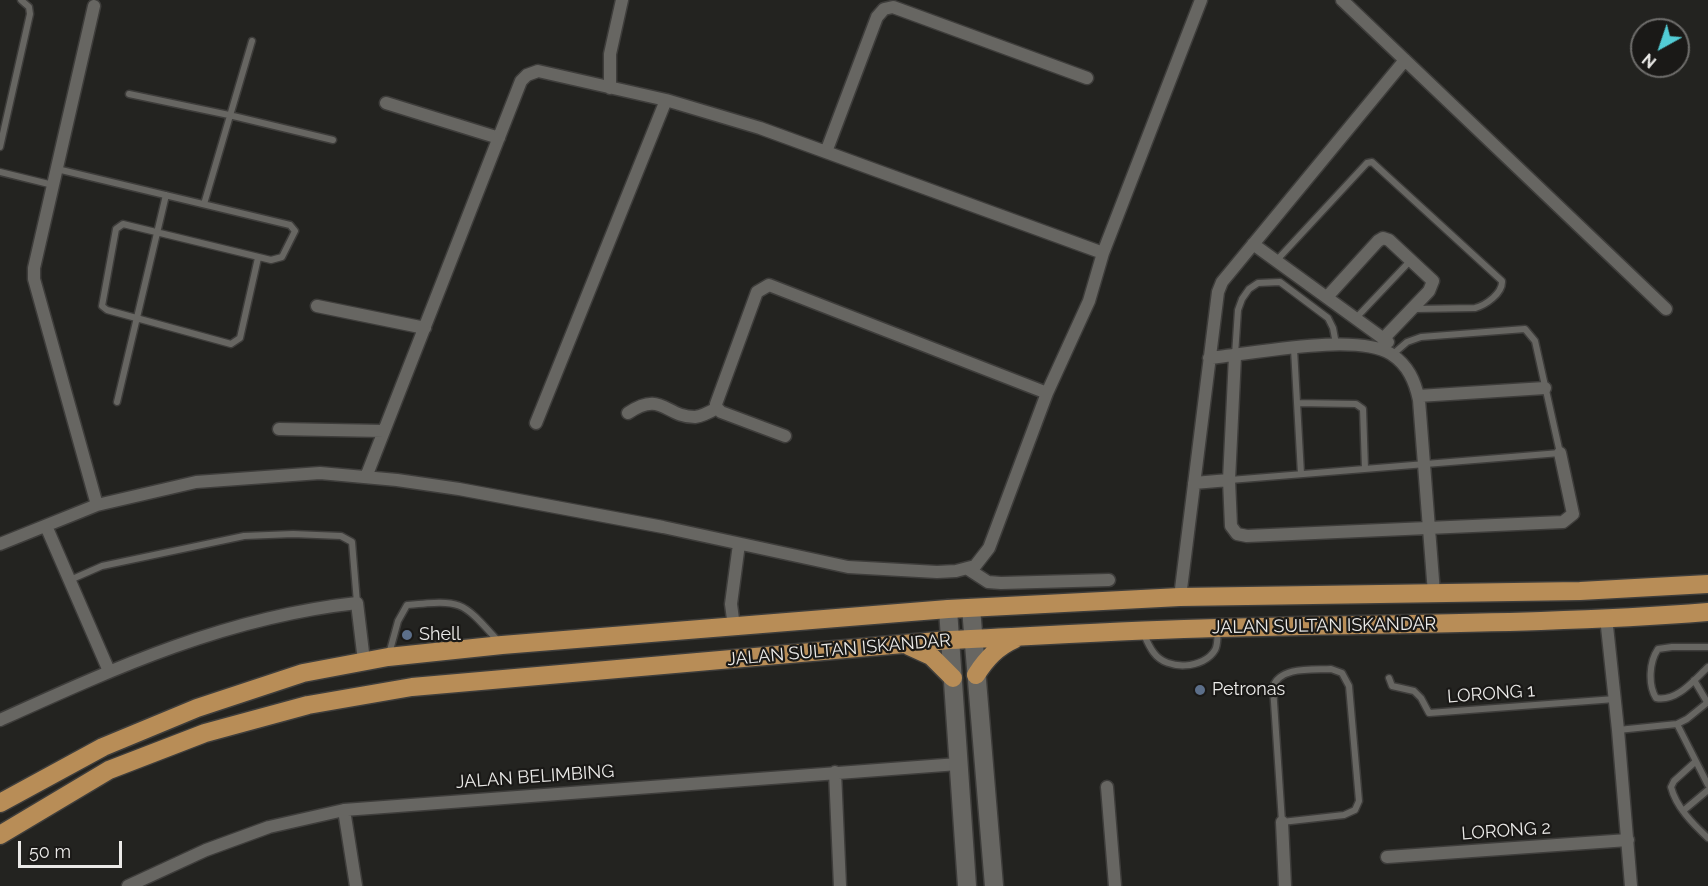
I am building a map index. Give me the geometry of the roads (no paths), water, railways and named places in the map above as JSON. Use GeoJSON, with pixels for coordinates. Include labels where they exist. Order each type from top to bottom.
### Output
{"type":"FeatureCollection","features":[{"type":"Feature","properties":{"kind":"main road","name":"JALAN SULTAN ISKANDAR"},"geometry":{"type":"LineString","coordinates":[[0,804],[9,793],[103,747],[196,708],[303,673],[388,657],[502,645],[948,609],[1180,597],[1580,591],[1708,584]]}},
{"type":"Feature","properties":{"kind":"main road","name":"JALAN SULTAN ISKANDAR"},"geometry":{"type":"LineString","coordinates":[[0,836],[109,770],[206,733],[308,705],[412,687],[949,640],[1218,628],[1388,626],[1708,612]]}},
{"type":"Feature","properties":{"kind":"main road"},"geometry":{"type":"LineString","coordinates":[[976,675],[995,651],[1022,636]]}},
{"type":"Feature","properties":{"kind":"main road"},"geometry":{"type":"LineString","coordinates":[[904,644],[918,648],[931,656],[953,678]]}},
{"type":"Feature","properties":{"kind":"street"},"geometry":{"type":"LineString","coordinates":[[610,88],[610,54],[622,0]]}},
{"type":"Feature","properties":{"kind":"street"},"geometry":{"type":"LineString","coordinates":[[0,544],[97,506],[196,482],[320,473],[459,489],[652,525],[848,567],[937,572],[968,569],[975,566],[989,548],[1047,393],[1089,301],[1103,253],[1201,0]]}},
{"type":"Feature","properties":{"kind":"street"},"geometry":{"type":"LineString","coordinates":[[1342,0],[1666,309]]}},
{"type":"Feature","properties":{"kind":"street"},"geometry":{"type":"LineString","coordinates":[[826,152],[880,5],[894,7],[1087,78]]}},
{"type":"Feature","properties":{"kind":"street"},"geometry":{"type":"LineString","coordinates":[[94,6],[34,268],[34,279],[97,506]]}},
{"type":"Feature","properties":{"kind":"street"},"geometry":{"type":"LineString","coordinates":[[1180,597],[1209,358],[1218,292],[1222,282],[1404,60]]}},
{"type":"Feature","properties":{"kind":"street"},"geometry":{"type":"LineString","coordinates":[[366,477],[521,81],[527,75],[538,72],[666,100],[760,128],[1103,253]]}},
{"type":"Feature","properties":{"kind":"street"},"geometry":{"type":"LineString","coordinates":[[536,423],[666,100]]}},
{"type":"Feature","properties":{"kind":"street"},"geometry":{"type":"LineString","coordinates":[[386,103],[499,138]]}},
{"type":"Feature","properties":{"kind":"street"},"geometry":{"type":"LineString","coordinates":[[1327,297],[1383,238],[1389,240],[1433,281],[1429,291],[1384,338]]}},
{"type":"Feature","properties":{"kind":"street"},"geometry":{"type":"LineString","coordinates":[[1253,244],[1384,338],[1391,346],[1392,355]]}},
{"type":"Feature","properties":{"kind":"street"},"geometry":{"type":"LineString","coordinates":[[785,436],[721,412],[716,404],[757,292],[769,285],[1047,393]]}},
{"type":"Feature","properties":{"kind":"street"},"geometry":{"type":"LineString","coordinates":[[317,306],[425,328]]}},
{"type":"Feature","properties":{"kind":"street"},"geometry":{"type":"LineString","coordinates":[[1209,358],[1336,344],[1376,348],[1392,355],[1407,369],[1413,378],[1418,396],[1434,593]]}},
{"type":"Feature","properties":{"kind":"street"},"geometry":{"type":"LineString","coordinates":[[1235,356],[1229,480],[1231,526],[1237,534],[1247,536],[1563,522],[1573,514],[1560,453]]}},
{"type":"Feature","properties":{"kind":"street"},"geometry":{"type":"LineString","coordinates":[[1418,396],[1545,388]]}},
{"type":"Feature","properties":{"kind":"street"},"geometry":{"type":"LineString","coordinates":[[628,413],[645,404],[653,403],[686,416],[696,417],[717,408]]}},
{"type":"Feature","properties":{"kind":"street"},"geometry":{"type":"LineString","coordinates":[[279,429],[384,431]]}},
{"type":"Feature","properties":{"kind":"street"},"geometry":{"type":"LineString","coordinates":[[1194,483],[1229,480]]}},
{"type":"Feature","properties":{"kind":"street"},"geometry":{"type":"LineString","coordinates":[[46,526],[109,671]]}},
{"type":"Feature","properties":{"kind":"street"},"geometry":{"type":"LineString","coordinates":[[734,627],[731,604],[739,544]]}},
{"type":"Feature","properties":{"kind":"street"},"geometry":{"type":"LineString","coordinates":[[968,569],[988,582],[1109,580]]}},
{"type":"Feature","properties":{"kind":"street"},"geometry":{"type":"LineString","coordinates":[[0,720],[109,671],[243,624],[335,606],[357,603],[364,661]]}},
{"type":"Feature","properties":{"kind":"street"},"geometry":{"type":"LineString","coordinates":[[970,608],[994,886]]}},
{"type":"Feature","properties":{"kind":"street"},"geometry":{"type":"LineString","coordinates":[[948,609],[967,886]]}},
{"type":"Feature","properties":{"kind":"street"},"geometry":{"type":"LineString","coordinates":[[1606,617],[1631,886]]}},
{"type":"Feature","properties":{"kind":"street","name":"JALAN BELIMBING"},"geometry":{"type":"LineString","coordinates":[[128,886],[206,850],[269,827],[344,810],[958,764]]}},
{"type":"Feature","properties":{"kind":"street"},"geometry":{"type":"LineString","coordinates":[[835,772],[840,886]]}},
{"type":"Feature","properties":{"kind":"street"},"geometry":{"type":"LineString","coordinates":[[1107,787],[1115,886]]}},
{"type":"Feature","properties":{"kind":"street"},"geometry":{"type":"LineString","coordinates":[[344,810],[357,886]]}},
{"type":"Feature","properties":{"kind":"street"},"geometry":{"type":"LineString","coordinates":[[1282,822],[1285,886]]}},
{"type":"Feature","properties":{"kind":"street","name":"LORONG 2"},"geometry":{"type":"LineString","coordinates":[[1387,857],[1628,840]]}},
{"type":"Feature","properties":{"kind":"lane"},"geometry":{"type":"LineString","coordinates":[[0,147],[30,14],[29,7],[21,0]]}},
{"type":"Feature","properties":{"kind":"lane"},"geometry":{"type":"LineString","coordinates":[[204,204],[252,40]]}},
{"type":"Feature","properties":{"kind":"lane"},"geometry":{"type":"LineString","coordinates":[[129,94],[333,140]]}},
{"type":"Feature","properties":{"kind":"lane"},"geometry":{"type":"LineString","coordinates":[[1276,261],[1366,163],[1372,162],[1502,281],[1501,289],[1482,306],[1412,309]]}},
{"type":"Feature","properties":{"kind":"lane"},"geometry":{"type":"LineString","coordinates":[[57,169],[292,226],[295,231],[282,257],[271,260],[123,224],[116,229],[102,306],[107,310],[231,344],[240,338],[258,258]]}},
{"type":"Feature","properties":{"kind":"lane"},"geometry":{"type":"LineString","coordinates":[[0,172],[53,184]]}},
{"type":"Feature","properties":{"kind":"lane"},"geometry":{"type":"LineString","coordinates":[[117,402],[166,195]]}},
{"type":"Feature","properties":{"kind":"lane"},"geometry":{"type":"LineString","coordinates":[[1356,318],[1411,260]]}},
{"type":"Feature","properties":{"kind":"lane"},"geometry":{"type":"LineString","coordinates":[[1235,356],[1238,310],[1249,289],[1258,283],[1280,282],[1328,318],[1333,328],[1336,344]]}},
{"type":"Feature","properties":{"kind":"lane"},"geometry":{"type":"LineString","coordinates":[[1229,480],[1560,453],[1535,341],[1525,329],[1421,337],[1407,342],[1392,355]]}},
{"type":"Feature","properties":{"kind":"lane"},"geometry":{"type":"LineString","coordinates":[[1294,349],[1301,474]]}},
{"type":"Feature","properties":{"kind":"lane"},"geometry":{"type":"LineString","coordinates":[[1297,403],[1356,404],[1360,406],[1363,409],[1365,469]]}},
{"type":"Feature","properties":{"kind":"lane"},"geometry":{"type":"LineString","coordinates":[[70,580],[102,566],[244,536],[293,534],[341,536],[352,542],[357,603]]}},
{"type":"Feature","properties":{"kind":"lane"},"geometry":{"type":"LineString","coordinates":[[388,657],[398,621],[407,605],[455,603],[464,606],[502,645]]}},
{"type":"Feature","properties":{"kind":"lane"},"geometry":{"type":"LineString","coordinates":[[1142,631],[1154,654],[1164,661],[1184,665],[1199,663],[1209,657],[1216,648],[1218,628]]}},
{"type":"Feature","properties":{"kind":"lane"},"geometry":{"type":"LineString","coordinates":[[1708,647],[1672,647],[1658,650],[1654,655],[1651,669],[1652,690],[1656,698],[1665,700],[1675,696],[1708,667]]}},
{"type":"Feature","properties":{"kind":"lane"},"geometry":{"type":"LineString","coordinates":[[1331,669],[1342,673],[1349,686],[1359,801],[1354,810],[1344,815],[1282,822],[1273,687],[1279,677],[1289,672],[1331,669]]}},
{"type":"Feature","properties":{"kind":"lane","name":"LORONG 1"},"geometry":{"type":"LineString","coordinates":[[1389,678],[1392,686],[1418,694],[1429,713],[1615,699]]}},
{"type":"Feature","properties":{"kind":"lane"},"geometry":{"type":"LineString","coordinates":[[1618,730],[1677,724],[1687,719],[1708,702],[1694,680]]}},
{"type":"Feature","properties":{"kind":"lane"},"geometry":{"type":"LineString","coordinates":[[1677,724],[1708,785]]}},
{"type":"Feature","properties":{"kind":"lane"},"geometry":{"type":"LineString","coordinates":[[1695,762],[1674,781],[1671,787],[1683,811],[1708,837]]}},
{"type":"Feature","properties":{"kind":"lane"},"geometry":{"type":"LineString","coordinates":[[1683,811],[1708,790]]}},
{"type":"Feature","properties":{"kind":"place","name":"Shell"},"geometry":{"type":"Point","coordinates":[407,635]}},
{"type":"Feature","properties":{"kind":"place","name":"Petronas"},"geometry":{"type":"Point","coordinates":[1200,690]}}]}
